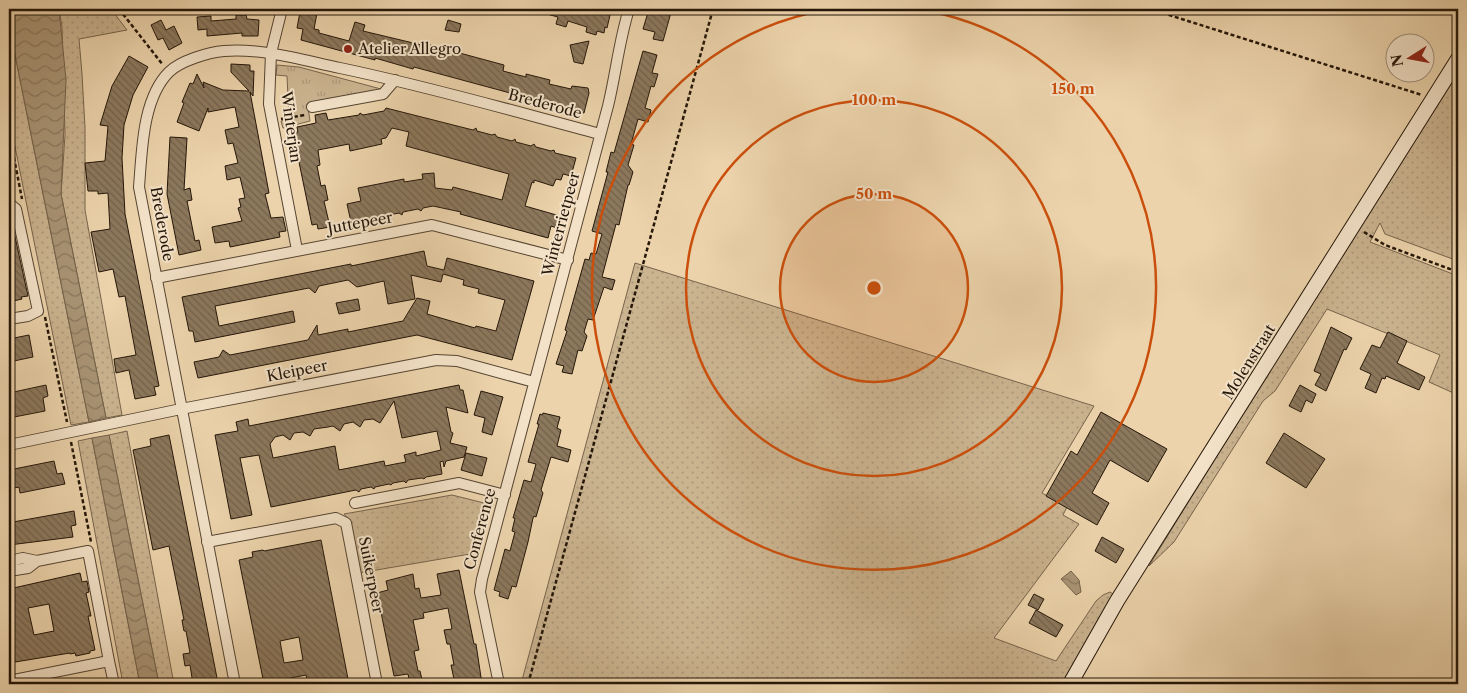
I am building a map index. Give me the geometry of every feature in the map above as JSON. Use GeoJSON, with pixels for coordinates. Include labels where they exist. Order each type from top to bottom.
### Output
{"type":"FeatureCollection","features":[{"type":"Feature","properties":{"kind":"street","name":"Winterjan"},"geometry":{"type":"LineString","coordinates":[[282,9],[271,53],[269,104],[296,250]]}},
{"type":"Feature","properties":{"kind":"street","name":"Winterrietpeer"},"geometry":{"type":"LineString","coordinates":[[534,382],[568,260],[616,73],[621,36],[629,9]]}},
{"type":"Feature","properties":{"kind":"street","name":"Brederode"},"geometry":{"type":"LineString","coordinates":[[181,409],[140,187],[144,129],[155,93],[169,72],[184,61],[224,51],[271,53],[395,80],[600,134]]}},
{"type":"Feature","properties":{"kind":"street","name":"Molenstraat"},"geometry":{"type":"LineString","coordinates":[[1070,684],[1122,593],[1458,59]]}},
{"type":"Feature","properties":{"kind":"street"},"geometry":{"type":"LineString","coordinates":[[312,107],[383,94],[395,80]]}},
{"type":"Feature","properties":{"kind":"street"},"geometry":{"type":"LineString","coordinates":[[9,204],[16,209],[38,311],[28,316],[9,319]]}},
{"type":"Feature","properties":{"kind":"street","name":"Juttepeer"},"geometry":{"type":"LineString","coordinates":[[156,278],[432,225],[568,260]]}},
{"type":"Feature","properties":{"kind":"street","name":"Kleipeer"},"geometry":{"type":"LineString","coordinates":[[9,445],[181,409],[436,360],[457,361],[534,382]]}},
{"type":"Feature","properties":{"kind":"street","name":"Conference"},"geometry":{"type":"LineString","coordinates":[[499,684],[480,592],[534,382]]}},
{"type":"Feature","properties":{"kind":"street"},"geometry":{"type":"LineString","coordinates":[[181,409],[235,684]]}},
{"type":"Feature","properties":{"kind":"street"},"geometry":{"type":"LineString","coordinates":[[355,503],[459,483],[504,494]]}},
{"type":"Feature","properties":{"kind":"street","name":"Suikerpeer"},"geometry":{"type":"LineString","coordinates":[[207,542],[336,518],[346,523],[377,684]]}},
{"type":"Feature","properties":{"kind":"street"},"geometry":{"type":"LineString","coordinates":[[9,561],[23,558],[37,561],[88,552],[114,684]]}},
{"type":"Feature","properties":{"kind":"street"},"geometry":{"type":"LineString","coordinates":[[9,571],[28,568],[37,561]]}},
{"type":"Feature","properties":{"kind":"street"},"geometry":{"type":"LineString","coordinates":[[9,681],[109,661]]}},
{"type":"Feature","properties":{"kind":"path"},"geometry":{"type":"LineString","coordinates":[[119,9],[169,72]]}},
{"type":"Feature","properties":{"kind":"path"},"geometry":{"type":"LineString","coordinates":[[528,684],[713,9]]}},
{"type":"Feature","properties":{"kind":"path"},"geometry":{"type":"LineString","coordinates":[[1150,9],[1434,98]]}},
{"type":"Feature","properties":{"kind":"path"},"geometry":{"type":"LineString","coordinates":[[272,121],[313,113],[312,107]]}},
{"type":"Feature","properties":{"kind":"path"},"geometry":{"type":"LineString","coordinates":[[1354,225],[1385,245],[1458,272]]}},
{"type":"Feature","properties":{"kind":"green space"},"geometry":{"type":"Polygon","coordinates":[[[59,9],[111,9],[127,30],[79,39],[85,128],[85,210],[122,415],[106,418],[61,194],[65,135],[62,27],[59,9]]]}},
{"type":"Feature","properties":{"kind":"green space"},"geometry":{"type":"Polygon","coordinates":[[[9,25],[89,422],[71,425],[9,117],[9,25]]]}},
{"type":"Feature","properties":{"kind":"green space"},"geometry":{"type":"Polygon","coordinates":[[[277,65],[299,67],[381,89],[380,93],[308,107],[310,121],[283,128],[281,121],[289,119],[287,76],[276,75],[277,65]]]}},
{"type":"Feature","properties":{"kind":"green space"},"geometry":{"type":"Polygon","coordinates":[[[1458,73],[1458,261],[1385,234],[1380,223],[1370,242],[1458,276],[1458,395],[1429,382],[1440,355],[1327,309],[1275,391],[1263,401],[1174,542],[1149,566],[1301,319],[1458,73]]]}},
{"type":"Feature","properties":{"kind":"green space"},"geometry":{"type":"Polygon","coordinates":[[[635,263],[1094,406],[1042,493],[1067,507],[1063,515],[1079,524],[994,638],[1056,661],[1096,601],[1110,592],[1113,594],[1062,684],[521,684],[635,263]]]}},
{"type":"Feature","properties":{"kind":"green space"},"geometry":{"type":"Polygon","coordinates":[[[127,431],[174,684],[159,684],[109,435],[127,431]]]}},
{"type":"Feature","properties":{"kind":"green space"},"geometry":{"type":"Polygon","coordinates":[[[92,438],[140,684],[123,684],[78,441],[92,438]]]}},
{"type":"Feature","properties":{"kind":"green space"},"geometry":{"type":"Polygon","coordinates":[[[452,495],[484,503],[470,554],[359,573],[348,519],[344,514],[452,495]]]}},
{"type":"Feature","properties":{"kind":"water"},"geometry":{"type":"Polygon","coordinates":[[[9,9],[59,9],[66,80],[61,194],[106,418],[89,422],[9,25],[9,9]]]}},
{"type":"Feature","properties":{"kind":"water"},"geometry":{"type":"Polygon","coordinates":[[[109,435],[159,684],[140,684],[92,438],[109,435]]]}},
{"type":"Feature","properties":{"kind":"water"},"geometry":{"type":"Polygon","coordinates":[[[1071,571],[1079,580],[1081,592],[1076,595],[1061,579],[1071,571]]]}},
{"type":"Feature","properties":{"kind":"building"},"geometry":{"type":"Polygon","coordinates":[[[540,9],[605,9],[611,11],[604,33],[597,31],[596,35],[586,32],[587,27],[568,21],[566,27],[556,24],[558,17],[539,12],[540,9]]]}},
{"type":"Feature","properties":{"kind":"building"},"geometry":{"type":"Polygon","coordinates":[[[649,9],[672,9],[663,41],[653,39],[655,32],[643,29],[649,9]]]}},
{"type":"Feature","properties":{"kind":"building"},"geometry":{"type":"Polygon","coordinates":[[[307,11],[317,13],[314,29],[319,30],[319,33],[349,41],[355,22],[365,25],[363,31],[430,47],[430,45],[504,65],[503,71],[526,77],[526,74],[550,80],[549,84],[571,89],[572,86],[588,88],[589,93],[584,113],[414,67],[413,69],[375,58],[375,60],[301,40],[303,29],[297,28],[300,12],[307,14],[307,11]]]}},
{"type":"Feature","properties":{"kind":"building"},"geometry":{"type":"Polygon","coordinates":[[[236,15],[246,15],[247,19],[259,20],[258,36],[242,36],[242,33],[207,36],[207,29],[198,30],[197,17],[211,16],[211,21],[236,19],[236,15]]]}},
{"type":"Feature","properties":{"kind":"building"},"geometry":{"type":"Polygon","coordinates":[[[161,20],[166,30],[174,26],[182,43],[169,50],[163,38],[158,40],[151,25],[161,20]]]}},
{"type":"Feature","properties":{"kind":"building"},"geometry":{"type":"Polygon","coordinates":[[[448,20],[461,24],[459,32],[445,30],[448,20]]]}},
{"type":"Feature","properties":{"kind":"building"},"geometry":{"type":"Polygon","coordinates":[[[589,41],[583,64],[574,62],[570,45],[589,41]]]}},
{"type":"Feature","properties":{"kind":"building"},"geometry":{"type":"Polygon","coordinates":[[[643,51],[657,55],[652,73],[658,74],[654,87],[651,86],[645,108],[651,110],[648,122],[638,119],[631,144],[634,145],[628,165],[633,172],[628,185],[619,225],[616,224],[602,277],[615,280],[612,290],[604,287],[593,320],[588,319],[584,332],[587,336],[582,351],[578,350],[572,374],[562,372],[564,366],[556,364],[567,331],[565,330],[585,259],[589,260],[591,253],[596,254],[602,234],[592,231],[608,172],[606,172],[611,152],[614,153],[643,51]]]}},
{"type":"Feature","properties":{"kind":"building"},"geometry":{"type":"Polygon","coordinates":[[[129,56],[148,67],[133,95],[124,125],[122,158],[125,214],[159,386],[154,387],[156,395],[135,399],[129,370],[116,373],[114,359],[136,355],[125,296],[119,297],[113,269],[99,272],[91,232],[110,229],[108,193],[98,194],[98,191],[88,191],[85,163],[105,161],[108,126],[100,125],[112,86],[129,56]]]}},
{"type":"Feature","properties":{"kind":"building"},"geometry":{"type":"Polygon","coordinates":[[[231,64],[250,65],[250,71],[254,71],[253,96],[250,92],[269,193],[265,194],[271,218],[283,217],[286,231],[279,232],[280,237],[230,247],[229,241],[215,243],[212,227],[242,221],[238,208],[241,207],[239,199],[245,198],[240,177],[227,180],[225,166],[238,163],[233,143],[228,144],[225,130],[239,127],[235,107],[208,112],[208,108],[199,131],[177,122],[184,103],[182,102],[190,83],[193,84],[197,74],[204,88],[203,82],[223,90],[249,91],[231,72],[231,64]]]}},
{"type":"Feature","properties":{"kind":"building"},"geometry":{"type":"Polygon","coordinates":[[[386,108],[473,130],[476,128],[477,131],[495,134],[497,137],[512,141],[515,139],[516,142],[531,146],[534,144],[536,147],[554,150],[555,153],[576,158],[571,176],[563,174],[561,180],[556,179],[553,186],[534,180],[525,206],[560,216],[557,228],[551,226],[548,238],[460,214],[461,212],[433,206],[423,208],[421,211],[418,209],[403,212],[402,215],[399,213],[384,216],[381,219],[379,217],[364,220],[362,223],[359,221],[351,222],[347,204],[361,201],[358,188],[404,179],[404,182],[423,179],[422,174],[434,173],[435,188],[452,190],[453,187],[502,200],[509,174],[406,146],[409,132],[392,128],[386,138],[381,139],[382,144],[350,151],[349,144],[318,150],[320,165],[317,166],[321,186],[325,185],[328,200],[324,201],[330,227],[318,229],[317,224],[312,225],[293,133],[298,132],[297,127],[316,123],[315,115],[326,113],[328,120],[359,115],[360,113],[363,115],[384,111],[386,108]]]}},
{"type":"Feature","properties":{"kind":"building"},"geometry":{"type":"Polygon","coordinates":[[[170,137],[187,138],[184,190],[190,188],[192,200],[187,201],[195,241],[199,240],[201,250],[179,255],[167,194],[170,137]]]}},
{"type":"Feature","properties":{"kind":"building"},"geometry":{"type":"Polygon","coordinates":[[[9,223],[12,223],[28,296],[9,302],[9,223]]]}},
{"type":"Feature","properties":{"kind":"building"},"geometry":{"type":"Polygon","coordinates":[[[424,251],[427,266],[444,270],[447,258],[534,281],[512,360],[417,335],[198,378],[194,362],[219,357],[223,350],[230,355],[308,340],[317,325],[318,335],[348,329],[348,332],[403,321],[417,298],[430,301],[427,314],[475,328],[476,326],[496,331],[505,300],[478,293],[479,289],[463,285],[464,280],[443,274],[441,282],[411,275],[415,299],[388,304],[384,281],[357,287],[348,280],[319,286],[315,293],[309,288],[215,306],[219,326],[293,311],[295,322],[195,342],[193,331],[189,331],[182,297],[424,251]]]}},
{"type":"Feature","properties":{"kind":"building"},"geometry":{"type":"Polygon","coordinates":[[[358,299],[360,310],[339,314],[336,303],[358,299]]]}},
{"type":"Feature","properties":{"kind":"building"},"geometry":{"type":"Polygon","coordinates":[[[1331,327],[1352,338],[1346,350],[1344,349],[1326,391],[1315,385],[1321,374],[1314,371],[1331,327]]]}},
{"type":"Feature","properties":{"kind":"building"},"geometry":{"type":"Polygon","coordinates":[[[1388,332],[1407,341],[1397,363],[1425,377],[1419,390],[1386,376],[1385,379],[1382,378],[1376,393],[1365,388],[1371,374],[1360,369],[1372,345],[1380,348],[1388,332]]]}},
{"type":"Feature","properties":{"kind":"building"},"geometry":{"type":"Polygon","coordinates":[[[29,335],[33,357],[9,362],[9,339],[29,335]]]}},
{"type":"Feature","properties":{"kind":"building"},"geometry":{"type":"Polygon","coordinates":[[[46,385],[48,396],[43,398],[45,411],[9,418],[9,393],[46,385]]]}},
{"type":"Feature","properties":{"kind":"building"},"geometry":{"type":"Polygon","coordinates":[[[459,385],[460,390],[463,390],[468,413],[446,407],[451,432],[453,433],[450,443],[467,447],[464,457],[446,461],[444,467],[443,461],[440,462],[442,474],[424,479],[408,480],[406,483],[404,481],[375,487],[374,489],[371,487],[361,489],[359,492],[356,490],[271,507],[259,455],[240,458],[252,515],[231,519],[215,435],[238,431],[236,422],[248,419],[249,426],[459,385]],[[394,401],[380,423],[373,419],[364,420],[360,427],[353,422],[344,424],[340,431],[333,426],[314,429],[310,436],[303,432],[294,433],[290,440],[283,435],[275,437],[270,444],[273,458],[335,446],[339,470],[384,461],[385,466],[406,462],[404,455],[416,452],[416,456],[441,450],[437,431],[402,438],[394,401]]]}},
{"type":"Feature","properties":{"kind":"building"},"geometry":{"type":"Polygon","coordinates":[[[1300,385],[1316,394],[1312,403],[1306,400],[1301,412],[1289,406],[1300,385]]]}},
{"type":"Feature","properties":{"kind":"building"},"geometry":{"type":"Polygon","coordinates":[[[481,391],[503,397],[492,435],[482,432],[485,418],[474,415],[481,391]]]}},
{"type":"Feature","properties":{"kind":"building"},"geometry":{"type":"Polygon","coordinates":[[[1101,412],[1167,449],[1148,482],[1110,460],[1092,493],[1109,503],[1097,525],[1046,496],[1071,451],[1077,455],[1101,412]]]}},
{"type":"Feature","properties":{"kind":"building"},"geometry":{"type":"Polygon","coordinates":[[[543,413],[560,417],[557,428],[561,430],[557,446],[571,450],[568,462],[551,457],[541,490],[543,493],[536,517],[534,516],[533,518],[516,587],[512,586],[508,599],[499,596],[500,592],[494,590],[505,549],[510,551],[515,532],[512,531],[515,518],[513,518],[524,480],[531,482],[536,464],[528,462],[540,414],[542,415],[543,413]]]}},
{"type":"Feature","properties":{"kind":"building"},"geometry":{"type":"Polygon","coordinates":[[[1284,433],[1325,459],[1306,488],[1266,463],[1284,433]]]}},
{"type":"Feature","properties":{"kind":"building"},"geometry":{"type":"Polygon","coordinates":[[[169,435],[218,683],[193,684],[190,665],[185,666],[183,654],[190,653],[186,631],[184,631],[183,626],[182,620],[184,620],[169,546],[153,550],[133,450],[151,446],[150,439],[169,435]]]}},
{"type":"Feature","properties":{"kind":"building"},"geometry":{"type":"Polygon","coordinates":[[[466,453],[487,458],[482,476],[461,470],[466,453]]]}},
{"type":"Feature","properties":{"kind":"building"},"geometry":{"type":"Polygon","coordinates":[[[54,461],[57,474],[62,473],[65,484],[20,493],[19,487],[9,489],[9,470],[54,461]]]}},
{"type":"Feature","properties":{"kind":"building"},"geometry":{"type":"Polygon","coordinates":[[[74,511],[76,525],[71,526],[73,537],[9,545],[9,526],[13,525],[13,522],[74,511]]]}},
{"type":"Feature","properties":{"kind":"building"},"geometry":{"type":"Polygon","coordinates":[[[1102,537],[1124,549],[1116,563],[1095,551],[1102,537]]]}},
{"type":"Feature","properties":{"kind":"building"},"geometry":{"type":"Polygon","coordinates":[[[321,540],[349,684],[308,684],[306,675],[280,680],[281,684],[264,684],[239,560],[253,557],[252,552],[321,540]],[[299,637],[280,641],[284,663],[303,660],[299,637]]]}},
{"type":"Feature","properties":{"kind":"building"},"geometry":{"type":"Polygon","coordinates":[[[459,570],[474,644],[476,644],[482,684],[455,684],[451,665],[454,665],[450,644],[447,644],[444,630],[452,629],[448,608],[423,613],[424,618],[413,620],[419,650],[414,651],[423,684],[410,684],[408,674],[394,676],[377,593],[388,590],[386,581],[413,574],[415,589],[419,588],[421,598],[441,595],[437,574],[459,570]]]}},
{"type":"Feature","properties":{"kind":"building"},"geometry":{"type":"Polygon","coordinates":[[[80,573],[82,582],[87,581],[89,592],[86,593],[91,616],[88,616],[95,650],[76,656],[75,653],[70,653],[9,663],[9,589],[80,573]],[[49,604],[28,608],[34,635],[54,631],[49,604]]]}},
{"type":"Feature","properties":{"kind":"building"},"geometry":{"type":"Polygon","coordinates":[[[1034,594],[1044,599],[1038,610],[1028,605],[1034,594]]]}},
{"type":"Feature","properties":{"kind":"building"},"geometry":{"type":"Polygon","coordinates":[[[1036,610],[1063,625],[1056,637],[1029,623],[1036,610]]]}},
{"type":"Feature","properties":{"kind":"place","name":"Atelier Allegro"},"geometry":{"type":"Point","coordinates":[348,49]}}]}
